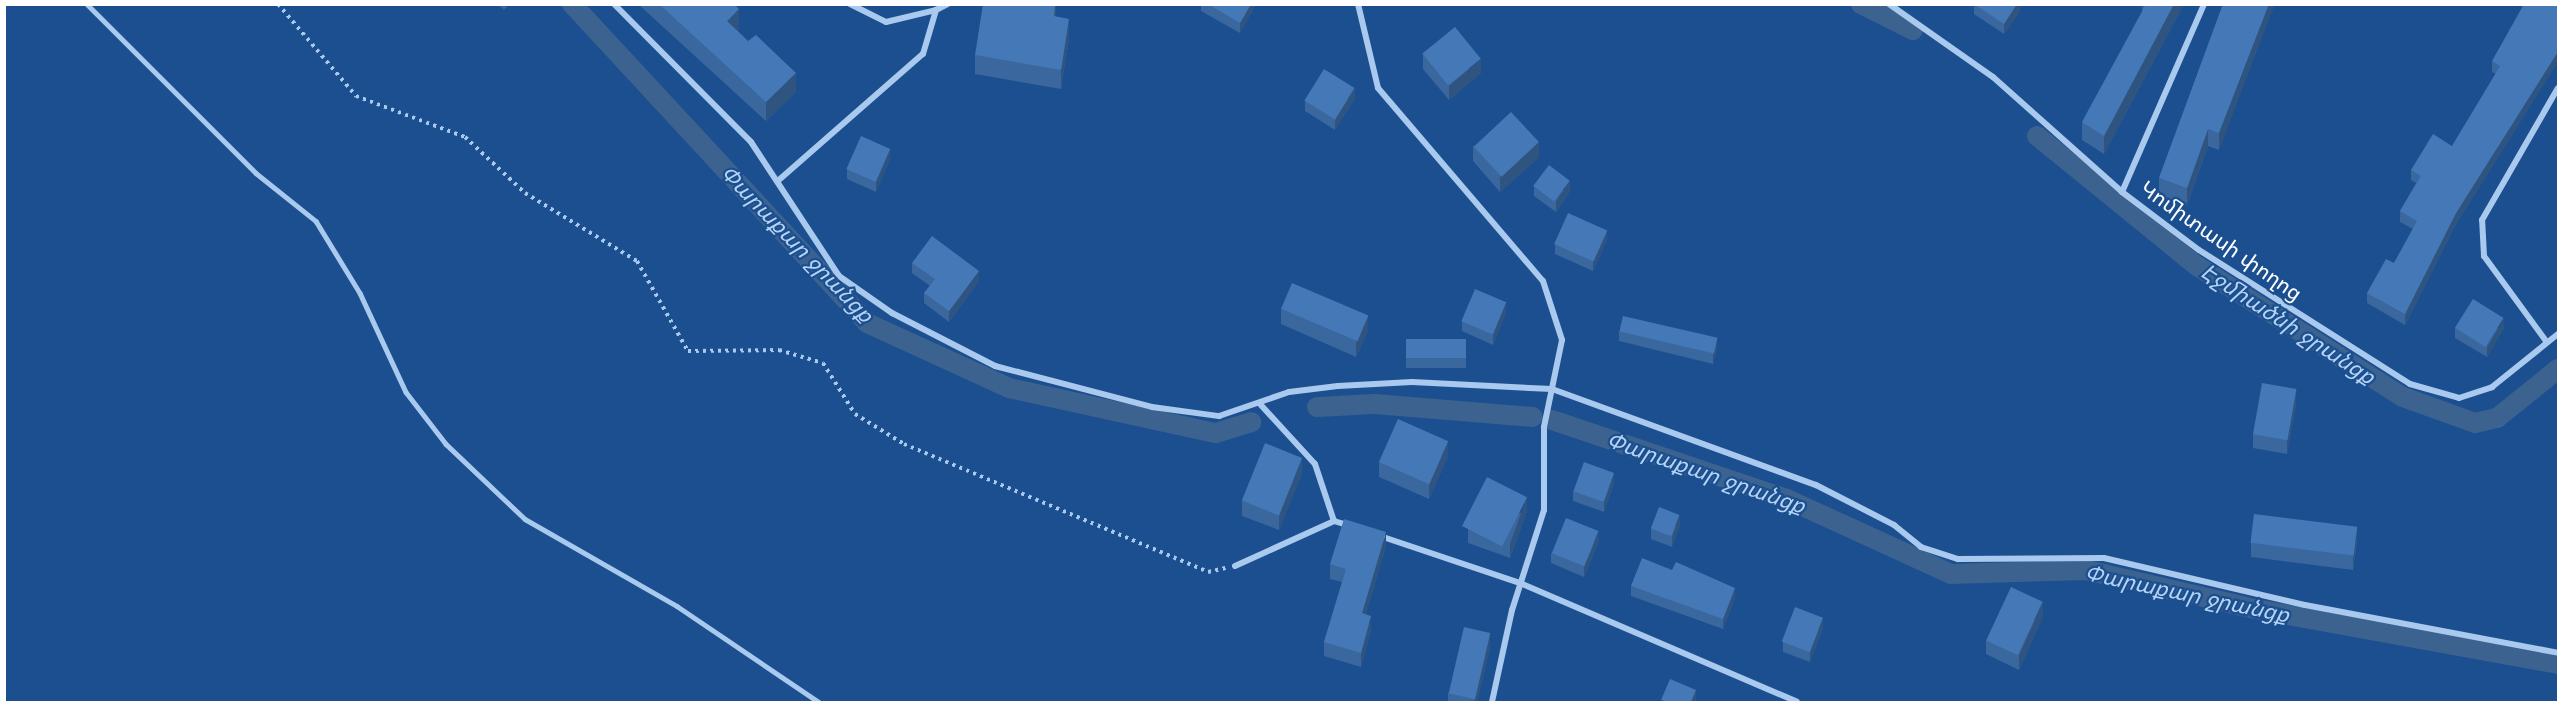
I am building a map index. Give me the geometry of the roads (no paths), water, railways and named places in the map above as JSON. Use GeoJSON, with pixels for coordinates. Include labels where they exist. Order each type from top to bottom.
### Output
{"type":"FeatureCollection","features":[{"type":"Feature","properties":{"kind":"street"},"geometry":{"type":"LineString","coordinates":[[614,4],[751,142],[780,179],[839,276],[892,313],[995,366],[1152,407],[1220,416],[1260,404],[1289,392],[1338,386],[1412,382],[1552,388],[1816,484],[1894,525],[1921,547],[1958,559],[2104,558],[2305,605],[2559,653]]}},
{"type":"Feature","properties":{"kind":"street"},"geometry":{"type":"LineString","coordinates":[[850,4],[886,22],[936,10],[948,4]]}},
{"type":"Feature","properties":{"kind":"street"},"geometry":{"type":"LineString","coordinates":[[1358,4],[1378,88],[1543,281],[1562,340],[1544,427],[1545,510],[1521,583],[1492,702]]}},
{"type":"Feature","properties":{"kind":"street","name":"Կոմիտասի փողոց"},"geometry":{"type":"LineString","coordinates":[[1889,4],[1993,77],[2122,192],[2199,250],[2410,384],[2459,398],[2492,387],[2546,341],[2559,334]]}},
{"type":"Feature","properties":{"kind":"street"},"geometry":{"type":"LineString","coordinates":[[2122,192],[2204,4]]}},
{"type":"Feature","properties":{"kind":"street"},"geometry":{"type":"LineString","coordinates":[[780,179],[923,54],[936,10]]}},
{"type":"Feature","properties":{"kind":"street"},"geometry":{"type":"LineString","coordinates":[[2546,341],[2484,256],[2482,220],[2559,88]]}},
{"type":"Feature","properties":{"kind":"street"},"geometry":{"type":"LineString","coordinates":[[1260,404],[1315,464],[1334,521]]}},
{"type":"Feature","properties":{"kind":"street"},"geometry":{"type":"LineString","coordinates":[[1235,566],[1334,521],[1356,528]]}},
{"type":"Feature","properties":{"kind":"street"},"geometry":{"type":"LineString","coordinates":[[1367,532],[1521,583],[1797,702]]}},
{"type":"Feature","properties":{"kind":"lane"},"geometry":{"type":"LineString","coordinates":[[87,4],[256,173],[315,221],[360,293],[406,392],[446,444],[525,519],[676,606],[819,702]]}},
{"type":"Feature","properties":{"kind":"waterway","name":"Փարաքար ջրանցք"},"geometry":{"type":"LineString","coordinates":[[572,4],[867,323],[1009,388],[1216,433],[1251,422]]}},
{"type":"Feature","properties":{"kind":"waterway","name":"Էջմիածնի ջրանցք"},"geometry":{"type":"LineString","coordinates":[[1861,4],[1913,30]]}},
{"type":"Feature","properties":{"kind":"waterway","name":"Էջմիածնի ջրանցք"},"geometry":{"type":"LineString","coordinates":[[2037,136],[2197,266],[2403,397],[2475,423],[2497,418],[2558,369]]}},
{"type":"Feature","properties":{"kind":"waterway","name":"Փարաքար ջրանցք"},"geometry":{"type":"LineString","coordinates":[[1317,407],[1375,404],[1532,417]]}},
{"type":"Feature","properties":{"kind":"waterway","name":"Փարաքար ջրանցք"},"geometry":{"type":"LineString","coordinates":[[1552,420],[1787,499],[1951,574],[2086,570],[2250,608],[2558,664]]}}]}
